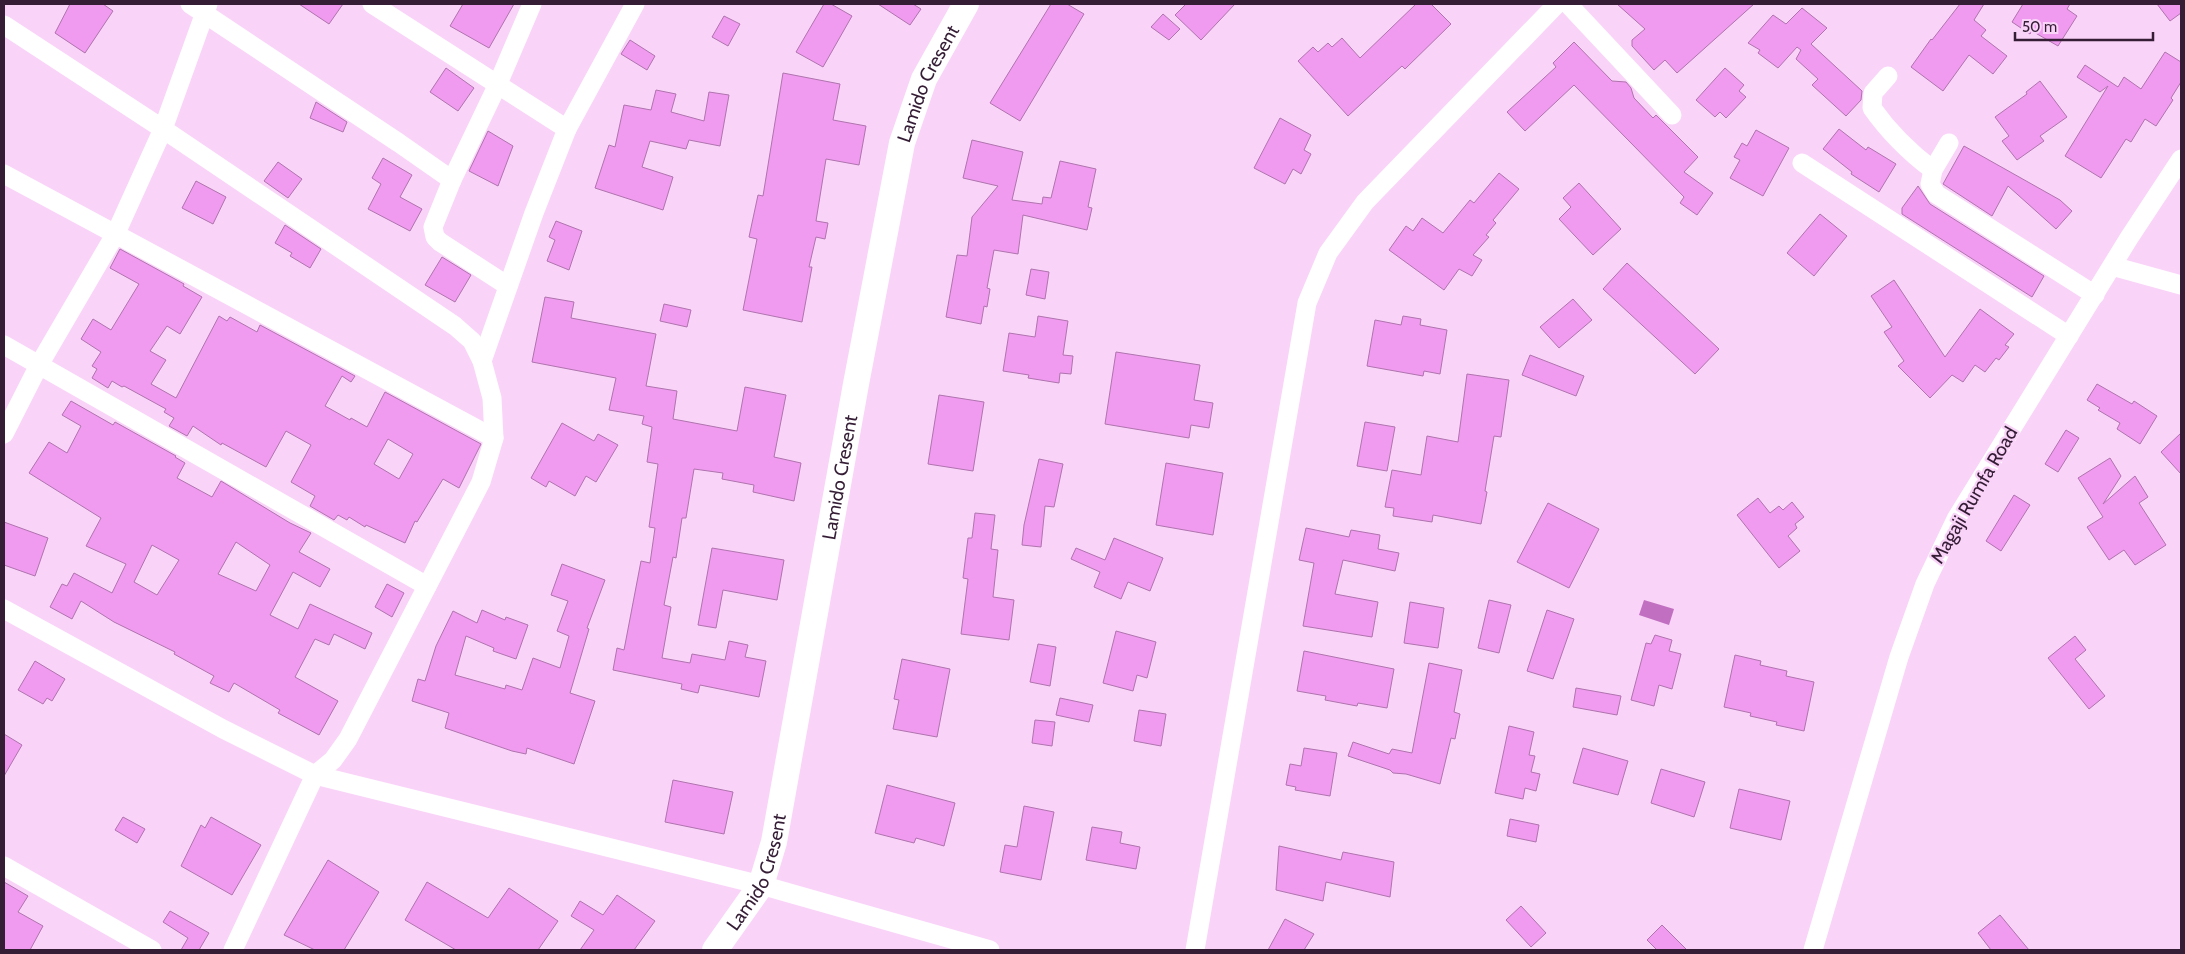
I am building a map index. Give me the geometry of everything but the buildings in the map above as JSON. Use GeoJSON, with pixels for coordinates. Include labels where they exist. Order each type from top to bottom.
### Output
{"type":"FeatureCollection","features":[{"type":"Feature","properties":{"kind":"street"},"geometry":{"type":"LineString","coordinates":[[372,4],[567,130]]}},
{"type":"Feature","properties":{"kind":"street"},"geometry":{"type":"LineString","coordinates":[[508,286],[440,242],[435,236],[433,227],[452,180],[497,86],[532,4]]}},
{"type":"Feature","properties":{"kind":"street"},"geometry":{"type":"LineString","coordinates":[[482,361],[534,213],[567,130],[635,4]]}},
{"type":"Feature","properties":{"kind":"street","name":"Lamido Cresent"},"geometry":{"type":"LineString","coordinates":[[716,950],[762,885],[774,842],[857,374],[902,142],[924,79],[966,4]]}},
{"type":"Feature","properties":{"kind":"street"},"geometry":{"type":"LineString","coordinates":[[1194,950],[1307,303],[1328,253],[1365,202],[1557,4]]}},
{"type":"Feature","properties":{"kind":"street"},"geometry":{"type":"LineString","coordinates":[[1568,4],[1672,115]]}},
{"type":"Feature","properties":{"kind":"street"},"geometry":{"type":"LineString","coordinates":[[4,434],[39,366],[116,233],[164,129],[201,7],[452,180]]}},
{"type":"Feature","properties":{"kind":"street"},"geometry":{"type":"LineString","coordinates":[[4,25],[164,129],[455,326],[472,342],[482,361],[492,398],[494,438],[481,482],[348,739],[333,760],[314,775],[233,950]]}},
{"type":"Feature","properties":{"kind":"street"},"geometry":{"type":"LineString","coordinates":[[1888,76],[1873,93],[1872,108],[1899,141],[1933,170]]}},
{"type":"Feature","properties":{"kind":"street"},"geometry":{"type":"LineString","coordinates":[[1949,143],[1933,170],[1930,184],[1936,194],[2095,295]]}},
{"type":"Feature","properties":{"kind":"street","name":"Magaji Rumfa Road"},"geometry":{"type":"LineString","coordinates":[[1812,950],[1899,657],[1924,584],[1956,519],[2112,266],[2181,159]]}},
{"type":"Feature","properties":{"kind":"street"},"geometry":{"type":"LineString","coordinates":[[1802,163],[2069,336]]}},
{"type":"Feature","properties":{"kind":"street"},"geometry":{"type":"LineString","coordinates":[[4,174],[494,438]]}},
{"type":"Feature","properties":{"kind":"street"},"geometry":{"type":"LineString","coordinates":[[2112,266],[2181,285]]}},
{"type":"Feature","properties":{"kind":"street"},"geometry":{"type":"LineString","coordinates":[[4,345],[427,586]]}},
{"type":"Feature","properties":{"kind":"street"},"geometry":{"type":"LineString","coordinates":[[4,609],[223,728],[314,775],[762,885],[990,950]]}},
{"type":"Feature","properties":{"kind":"street"},"geometry":{"type":"LineString","coordinates":[[4,866],[152,950]]}},
{"type":"Feature","properties":{"kind":"shaded area"},"geometry":{"type":"Polygon","coordinates":[[[1644,600],[1674,609],[1669,625],[1639,615],[1644,600]]]}}]}
